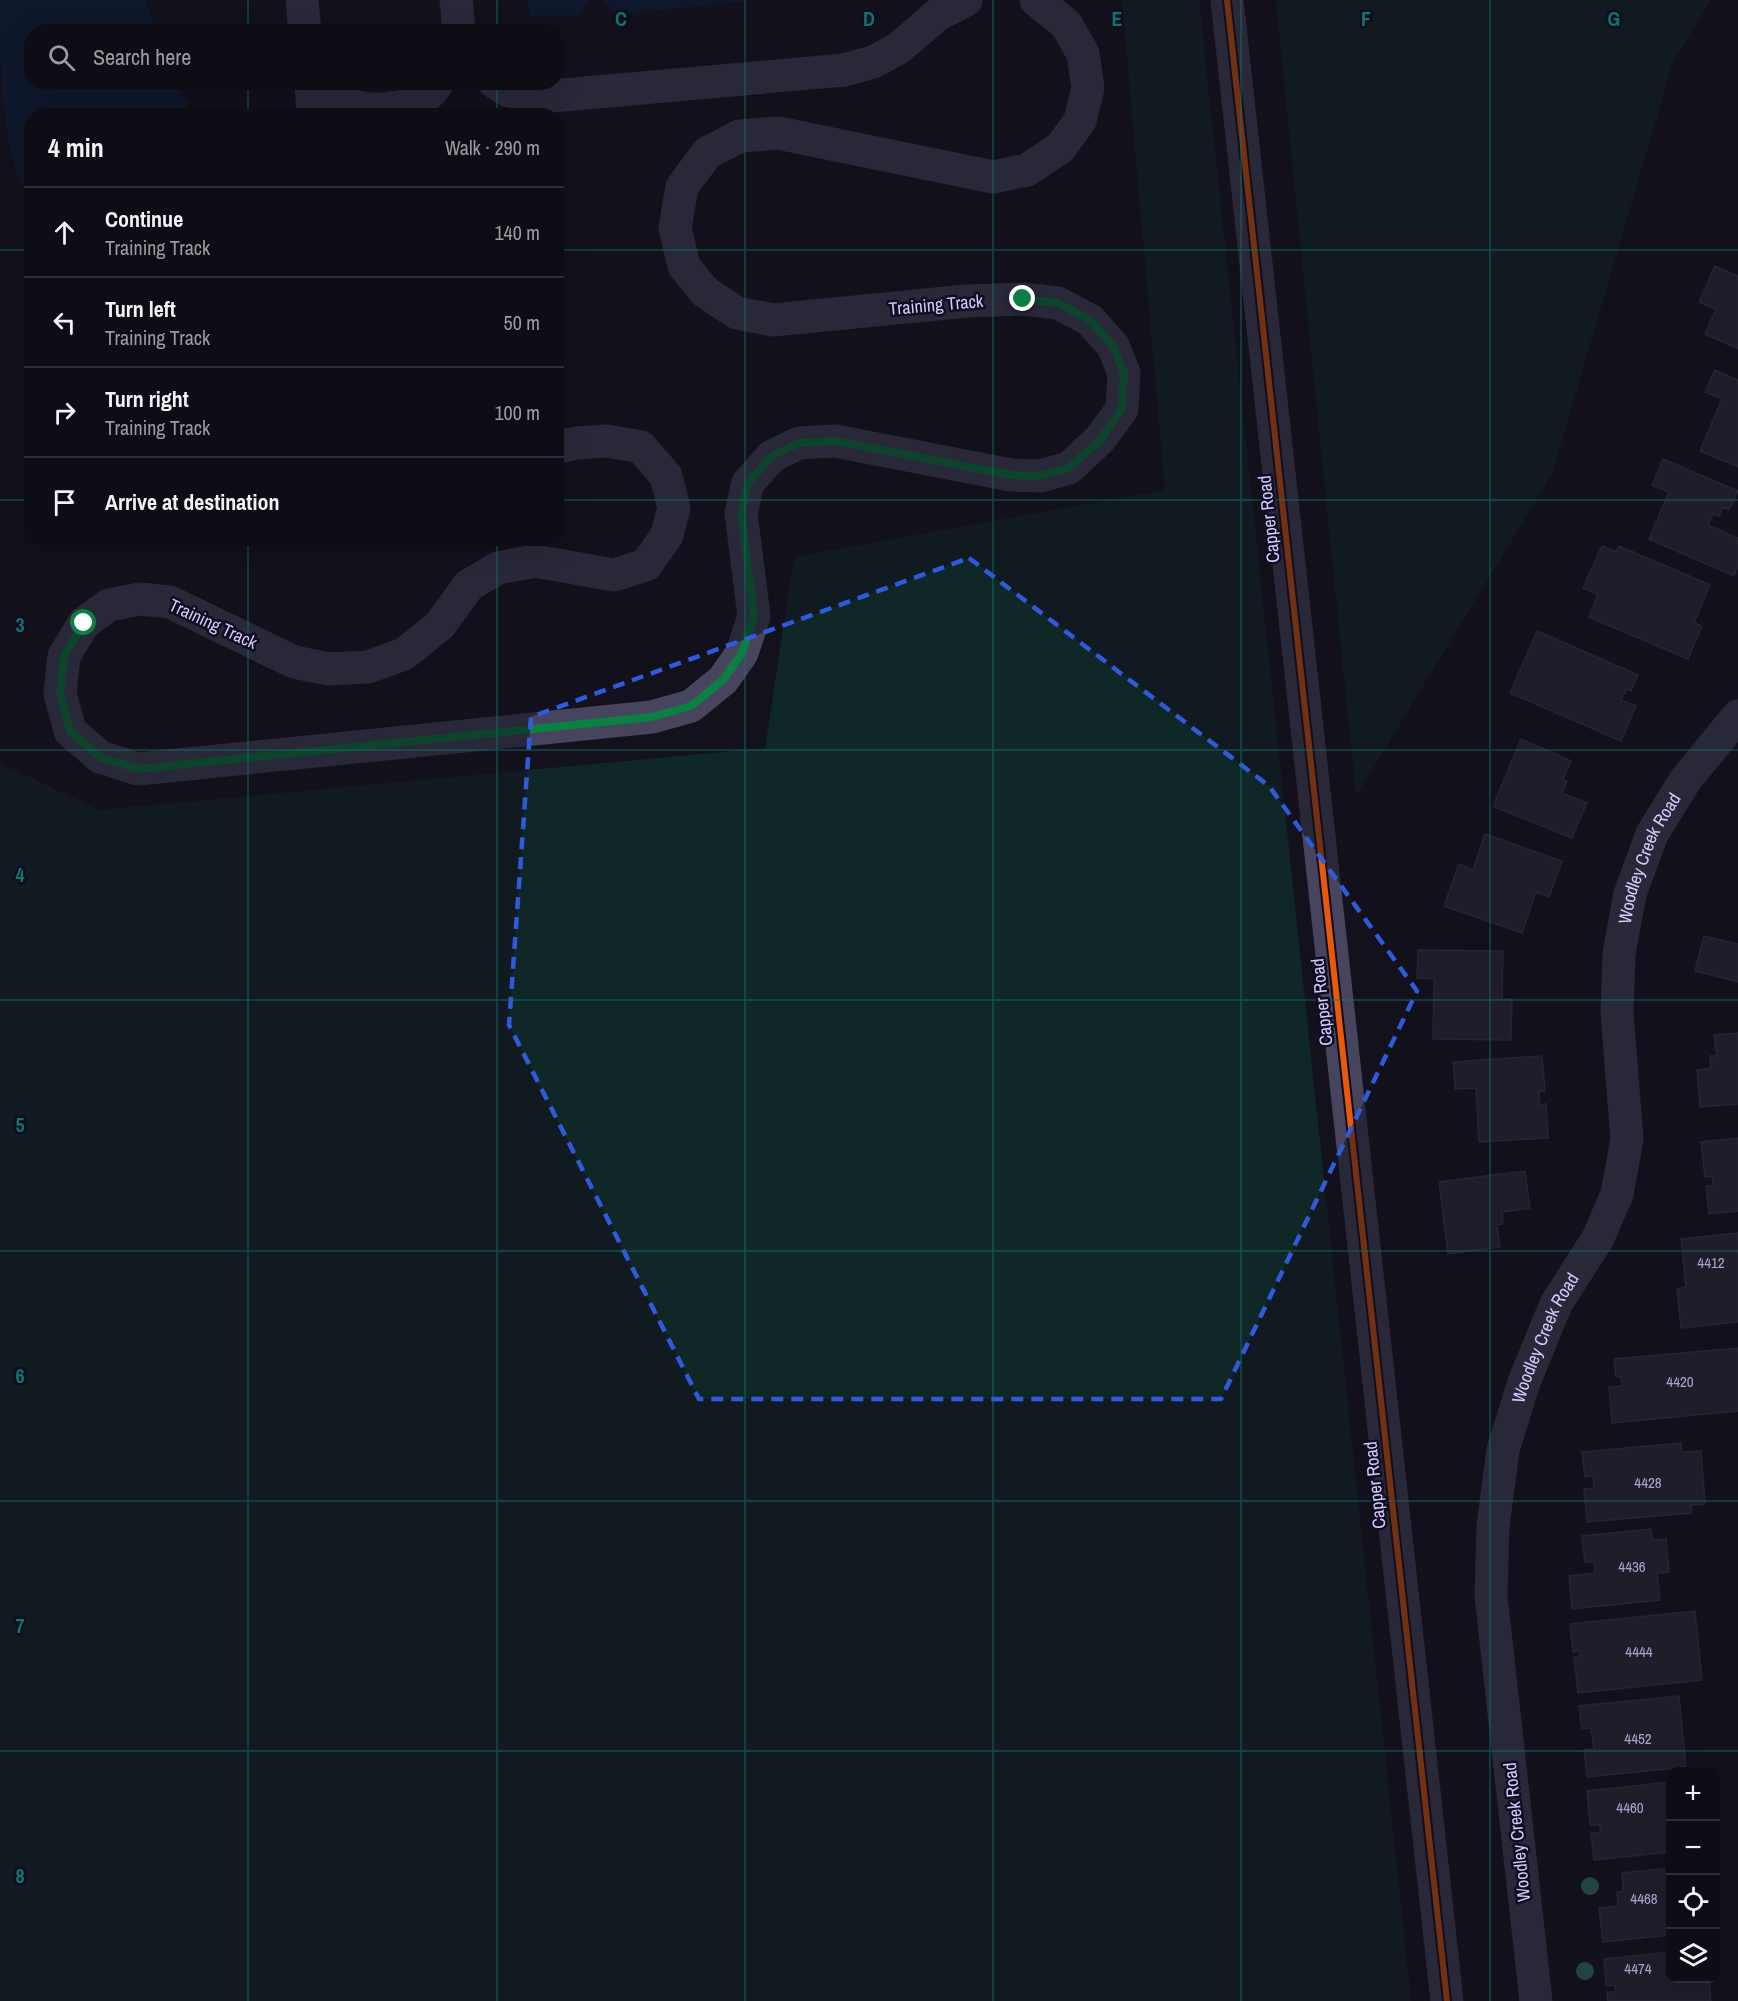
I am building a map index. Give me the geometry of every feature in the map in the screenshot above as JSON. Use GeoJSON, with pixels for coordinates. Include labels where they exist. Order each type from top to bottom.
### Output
{"type":"FeatureCollection","features":[{"type":"Feature","properties":{"kind":"street"},"geometry":{"type":"LineString","coordinates":[[302,0],[304,24]]}},
{"type":"Feature","properties":{"kind":"street"},"geometry":{"type":"LineString","coordinates":[[456,0],[458,24]]}},
{"type":"Feature","properties":{"kind":"street"},"geometry":{"type":"LineString","coordinates":[[506,90],[541,97],[844,70],[873,62],[899,48],[938,15],[966,0]]}},
{"type":"Feature","properties":{"kind":"street","name":"Training Track"},"geometry":{"type":"LineString","coordinates":[[564,446],[576,442],[608,441],[641,447],[666,476],[674,508],[667,535],[646,565],[614,576],[534,561],[498,568],[470,585],[440,625],[404,654],[368,667],[329,669],[294,662],[170,602],[140,599],[109,605],[84,623],[64,656],[60,693],[70,731],[100,757],[138,769],[652,717],[691,706],[723,680],[742,653],[754,616],[741,513],[748,483],[772,456],[799,443],[835,441],[1011,475],[1040,476],[1069,468],[1100,440],[1122,409],[1124,373],[1113,346],[1090,320],[1058,303],[1023,299],[968,301],[773,320],[737,313],[705,292],[684,266],[675,228],[682,188],[707,153],[740,136],[778,133],[993,177],[1027,170],[1060,148],[1067,139],[1080,121],[1088,88],[1083,54],[1066,24],[1036,0]]}},
{"type":"Feature","properties":{"kind":"street","name":"Capper Road"},"geometry":{"type":"LineString","coordinates":[[1227,0],[1447,2001]]}},
{"type":"Feature","properties":{"kind":"street"},"geometry":{"type":"LineString","coordinates":[[390,108],[412,104],[429,90]]}},
{"type":"Feature","properties":{"kind":"street"},"geometry":{"type":"LineString","coordinates":[[312,94],[350,106],[364,108]]}},
{"type":"Feature","properties":{"kind":"street","name":"Woodley Creek Road"},"geometry":{"type":"LineString","coordinates":[[1536,2001],[1491,1596],[1493,1526],[1503,1450],[1524,1382],[1556,1304],[1598,1238],[1617,1194],[1627,1139],[1617,1013],[1619,954],[1630,894],[1658,825],[1686,779],[1738,716]]}},
{"type":"Feature","properties":{"kind":"highlighted area"},"geometry":{"type":"Polygon","coordinates":[[[969,558],[1269,786],[1417,991],[1221,1399],[699,1399],[509,1025],[531,717],[969,558]]]}},
{"type":"Feature","properties":{"kind":"green space"},"geometry":{"type":"Polygon","coordinates":[[[1122,0],[1199,0],[1411,2001],[0,2001],[0,763],[99,810],[765,748],[794,557],[1165,490],[1122,0]]]}},
{"type":"Feature","properties":{"kind":"green space"},"geometry":{"type":"Polygon","coordinates":[[[1276,0],[1711,0],[1673,62],[1552,474],[1356,796],[1276,0]]]}},
{"type":"Feature","properties":{"kind":"water"},"geometry":{"type":"Polygon","coordinates":[[[0,0],[145,0],[154,24],[24,24],[24,90],[180,90],[190,108],[24,108],[24,185],[13,160],[8,133],[0,44],[0,0]]]}},
{"type":"Feature","properties":{"kind":"water"},"geometry":{"type":"Polygon","coordinates":[[[526,0],[588,0],[579,15],[531,17],[526,0]]]}},
{"type":"Feature","properties":{"kind":"water"},"geometry":{"type":"Polygon","coordinates":[[[603,0],[756,0],[616,15],[603,0]]]}},
{"type":"Feature","properties":{"kind":"building"},"geometry":{"type":"Polygon","coordinates":[[[1715,266],[1738,276],[1738,349],[1705,334],[1716,309],[1699,302],[1715,266]]]}},
{"type":"Feature","properties":{"kind":"building"},"geometry":{"type":"Polygon","coordinates":[[[1715,370],[1738,380],[1738,467],[1700,451],[1722,399],[1705,392],[1715,370]]]}},
{"type":"Feature","properties":{"kind":"building"},"geometry":{"type":"Polygon","coordinates":[[[1663,459],[1738,491],[1729,510],[1723,507],[1719,516],[1713,514],[1708,525],[1738,538],[1738,566],[1734,576],[1649,539],[1669,492],[1652,485],[1663,459]]]}},
{"type":"Feature","properties":{"kind":"building"},"geometry":{"type":"Polygon","coordinates":[[[1602,546],[1616,552],[1619,546],[1710,585],[1694,623],[1702,626],[1688,659],[1589,617],[1598,595],[1583,588],[1602,546]]]}},
{"type":"Feature","properties":{"kind":"building"},"geometry":{"type":"Polygon","coordinates":[[[1537,631],[1638,675],[1631,691],[1627,689],[1621,700],[1636,706],[1621,741],[1510,693],[1537,631]]]}},
{"type":"Feature","properties":{"kind":"building"},"geometry":{"type":"Polygon","coordinates":[[[1521,739],[1571,761],[1563,779],[1567,781],[1562,793],[1587,803],[1572,838],[1493,806],[1521,739]]]}},
{"type":"Feature","properties":{"kind":"building"},"geometry":{"type":"Polygon","coordinates":[[[1485,834],[1562,861],[1549,897],[1536,892],[1522,933],[1444,906],[1459,864],[1473,870],[1485,834]]]}},
{"type":"Feature","properties":{"kind":"building"},"geometry":{"type":"Polygon","coordinates":[[[1704,936],[1738,944],[1738,982],[1695,971],[1704,936]]]}},
{"type":"Feature","properties":{"kind":"building"},"geometry":{"type":"Polygon","coordinates":[[[1418,950],[1503,951],[1502,999],[1512,999],[1511,1040],[1433,1039],[1434,979],[1417,978],[1418,950]]]}},
{"type":"Feature","properties":{"kind":"building"},"geometry":{"type":"Polygon","coordinates":[[[1738,1033],[1738,1104],[1700,1107],[1697,1070],[1711,1068],[1710,1056],[1717,1056],[1714,1035],[1738,1033]]]}},
{"type":"Feature","properties":{"kind":"building"},"geometry":{"type":"Polygon","coordinates":[[[1542,1056],[1545,1091],[1539,1092],[1540,1105],[1546,1104],[1548,1138],[1479,1142],[1476,1088],[1455,1089],[1453,1062],[1542,1056]]]}},
{"type":"Feature","properties":{"kind":"building"},"geometry":{"type":"Polygon","coordinates":[[[1738,1138],[1738,1211],[1709,1214],[1706,1186],[1713,1186],[1712,1176],[1705,1177],[1701,1142],[1738,1138]]]}},
{"type":"Feature","properties":{"kind":"building"},"geometry":{"type":"Polygon","coordinates":[[[1525,1171],[1530,1208],[1502,1212],[1503,1224],[1497,1225],[1500,1247],[1448,1254],[1439,1182],[1525,1171]]]}},
{"type":"Feature","properties":{"kind":"building"},"geometry":{"type":"Polygon","coordinates":[[[1738,1233],[1738,1322],[1681,1328],[1677,1289],[1686,1287],[1681,1239],[1738,1233]]]}},
{"type":"Feature","properties":{"kind":"building"},"geometry":{"type":"Polygon","coordinates":[[[1738,1348],[1738,1411],[1612,1423],[1609,1387],[1622,1386],[1621,1377],[1616,1377],[1614,1359],[1738,1348]]]}},
{"type":"Feature","properties":{"kind":"building"},"geometry":{"type":"Polygon","coordinates":[[[1681,1443],[1682,1452],[1701,1451],[1705,1504],[1691,1505],[1691,1513],[1587,1522],[1584,1489],[1594,1488],[1593,1476],[1585,1477],[1582,1452],[1681,1443]]]}},
{"type":"Feature","properties":{"kind":"building"},"geometry":{"type":"Polygon","coordinates":[[[1651,1529],[1653,1540],[1666,1539],[1669,1572],[1657,1573],[1660,1600],[1572,1609],[1569,1576],[1595,1573],[1594,1562],[1585,1562],[1582,1536],[1651,1529]]]}},
{"type":"Feature","properties":{"kind":"building"},"geometry":{"type":"Polygon","coordinates":[[[1695,1611],[1702,1680],[1578,1693],[1574,1657],[1580,1657],[1579,1651],[1573,1652],[1570,1624],[1695,1611]]]}},
{"type":"Feature","properties":{"kind":"building"},"geometry":{"type":"Polygon","coordinates":[[[1679,1696],[1686,1767],[1666,1767],[1666,1769],[1587,1777],[1584,1750],[1594,1749],[1591,1728],[1582,1729],[1579,1706],[1679,1696]]]}},
{"type":"Feature","properties":{"kind":"building"},"geometry":{"type":"Polygon","coordinates":[[[1666,1782],[1666,1852],[1594,1860],[1591,1833],[1600,1833],[1600,1825],[1590,1825],[1587,1791],[1666,1782]]]}},
{"type":"Feature","properties":{"kind":"building"},"geometry":{"type":"Polygon","coordinates":[[[1666,1868],[1666,1935],[1603,1942],[1599,1908],[1618,1906],[1617,1892],[1623,1891],[1622,1873],[1666,1868]]]}},
{"type":"Feature","properties":{"kind":"building"},"geometry":{"type":"Polygon","coordinates":[[[1666,1952],[1666,1983],[1709,1983],[1711,2001],[1608,2001],[1607,1992],[1615,1992],[1615,1985],[1606,1986],[1604,1959],[1666,1952]]]}},
{"type":"Feature","properties":{"kind":"cycle path"},"geometry":{"type":"LineString","coordinates":[[1227,0],[1447,2001]]}},
{"type":"Feature","properties":{"kind":"route"},"geometry":{"type":"LineString","coordinates":[[84,623],[64,656],[60,693],[70,731],[100,757],[138,769],[652,717],[691,706],[723,680],[742,653],[754,616],[741,513],[748,483],[772,456],[799,443],[835,441],[1011,475],[1040,476],[1069,468],[1100,440],[1122,409],[1124,373],[1113,346],[1090,320],[1058,303],[1023,299]]}}]}
